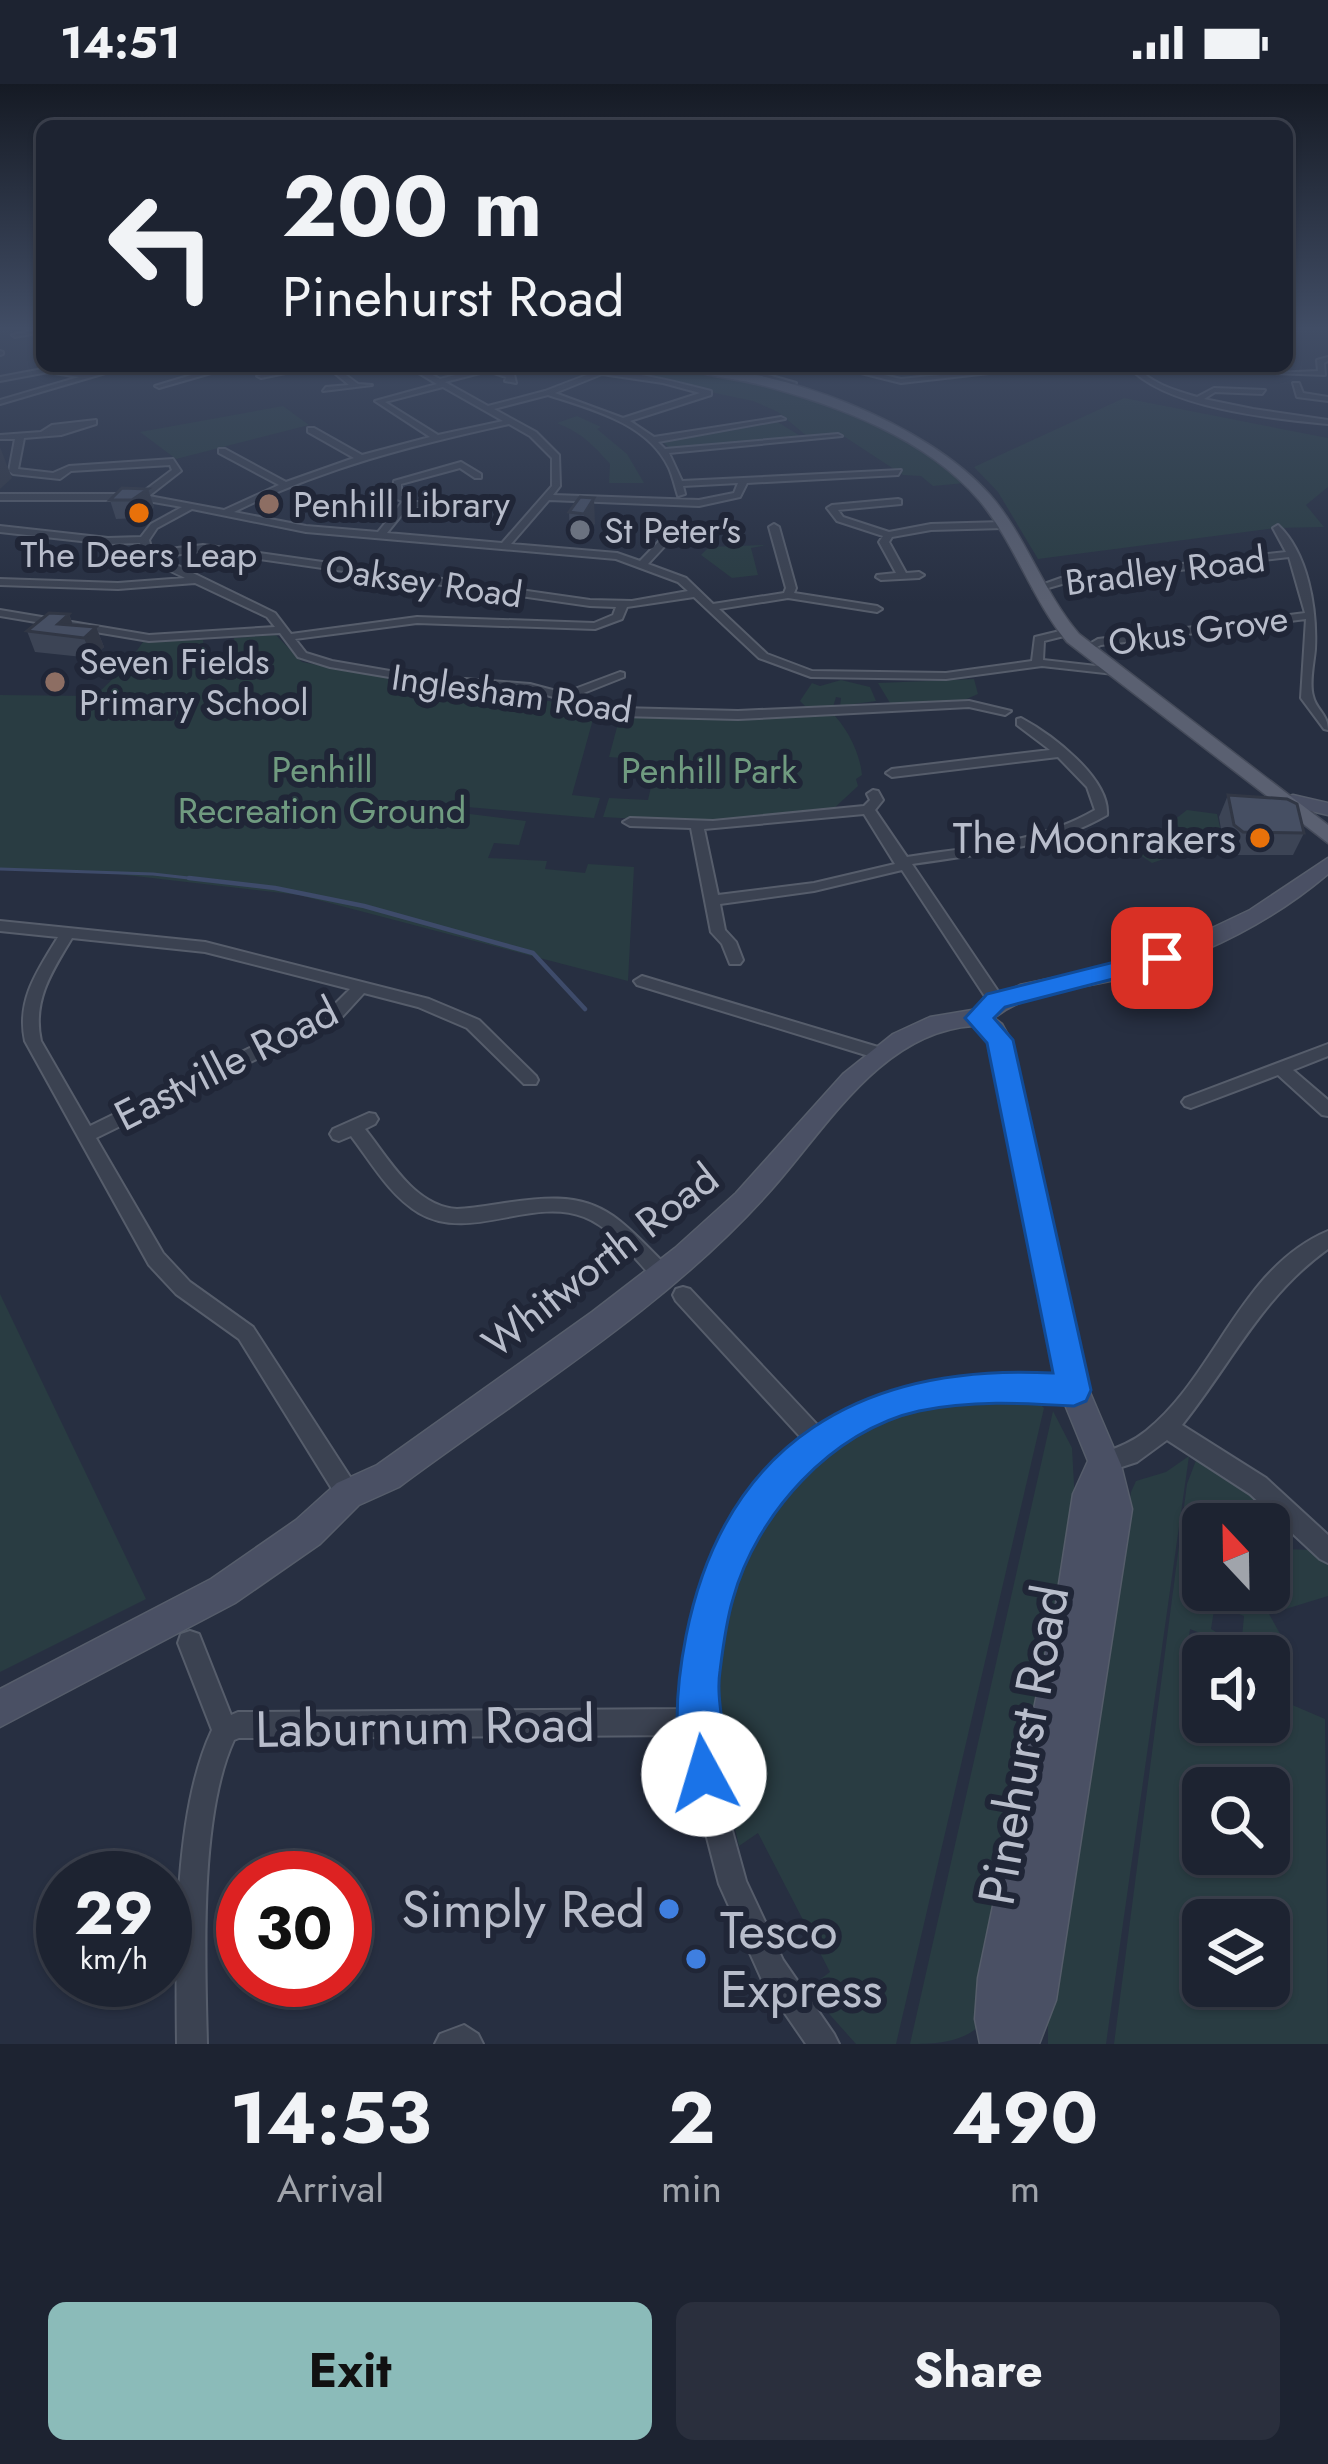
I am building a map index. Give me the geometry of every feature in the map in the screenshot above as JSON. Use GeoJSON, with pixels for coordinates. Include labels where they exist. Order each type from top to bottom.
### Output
{"type":"FeatureCollection","features":[{"type":"Feature","properties":{"kind":"main road"},"geometry":{"type":"LineString","coordinates":[[864,420],[915,442],[969,480],[1003,524],[1068,632],[1086,649],[1328,824]]}},
{"type":"Feature","properties":{"kind":"main road"},"geometry":{"type":"LineString","coordinates":[[1285,797],[1328,809]]}},
{"type":"Feature","properties":{"kind":"main road"},"geometry":{"type":"LineString","coordinates":[[1285,797],[1328,836]]}},
{"type":"Feature","properties":{"kind":"main road","name":"Whitworth Road"},"geometry":{"type":"LineString","coordinates":[[0,1709],[223,1591],[308,1532],[348,1493],[388,1475],[672,1284],[852,1080],[881,1054],[935,1021],[1188,949],[1324,873]]}},
{"type":"Feature","properties":{"kind":"main road","name":"Pinehurst Road"},"geometry":{"type":"LineString","coordinates":[[987,1009],[1000,1040],[1074,1390],[1114,1490],[1116,1517],[1075,1672],[1058,1766],[1035,2000],[1017,2044]]}},
{"type":"Feature","properties":{"kind":"main road","name":"Pinehurst Road"},"geometry":{"type":"LineString","coordinates":[[1002,2044],[996,2019],[999,1978],[1058,1766]]}},
{"type":"Feature","properties":{"kind":"street"},"geometry":{"type":"LineString","coordinates":[[410,420],[438,438]]}},
{"type":"Feature","properties":{"kind":"street"},"geometry":{"type":"LineString","coordinates":[[505,420],[537,436],[556,457],[558,477],[549,496],[507,543]]}},
{"type":"Feature","properties":{"kind":"street"},"geometry":{"type":"LineString","coordinates":[[624,420],[665,451],[680,484],[681,502]]}},
{"type":"Feature","properties":{"kind":"street"},"geometry":{"type":"LineString","coordinates":[[654,440],[772,420]]}},
{"type":"Feature","properties":{"kind":"street"},"geometry":{"type":"LineString","coordinates":[[783,420],[808,439]]}},
{"type":"Feature","properties":{"kind":"street"},"geometry":{"type":"LineString","coordinates":[[0,437],[20,436],[45,433],[83,428],[93,422],[50,427],[45,433]]}},
{"type":"Feature","properties":{"kind":"street"},"geometry":{"type":"LineString","coordinates":[[225,513],[284,484],[508,422]]}},
{"type":"Feature","properties":{"kind":"street"},"geometry":{"type":"LineString","coordinates":[[311,430],[363,459]]}},
{"type":"Feature","properties":{"kind":"street"},"geometry":{"type":"LineString","coordinates":[[20,436],[13,471],[66,480],[58,495]]}},
{"type":"Feature","properties":{"kind":"street"},"geometry":{"type":"LineString","coordinates":[[665,451],[838,436]]}},
{"type":"Feature","properties":{"kind":"street"},"geometry":{"type":"LineString","coordinates":[[222,451],[284,484]]}},
{"type":"Feature","properties":{"kind":"street"},"geometry":{"type":"LineString","coordinates":[[52,476],[65,469],[173,462],[177,471],[142,497]]}},
{"type":"Feature","properties":{"kind":"street"},"geometry":{"type":"LineString","coordinates":[[434,505],[398,498],[395,486],[460,465],[478,476]]}},
{"type":"Feature","properties":{"kind":"street"},"geometry":{"type":"LineString","coordinates":[[680,484],[743,483],[878,467],[898,472]]}},
{"type":"Feature","properties":{"kind":"street"},"geometry":{"type":"LineString","coordinates":[[549,496],[681,502],[727,499],[743,490],[743,483]]}},
{"type":"Feature","properties":{"kind":"street"},"geometry":{"type":"LineString","coordinates":[[0,496],[142,497],[292,527],[507,543],[643,562],[698,593],[753,649],[778,665],[811,674],[946,676],[1036,663],[1114,671]]}},
{"type":"Feature","properties":{"kind":"street"},"geometry":{"type":"LineString","coordinates":[[891,500],[832,508],[840,519],[889,535],[931,527],[1003,524]]}},
{"type":"Feature","properties":{"kind":"street"},"geometry":{"type":"LineString","coordinates":[[380,536],[408,502]]}},
{"type":"Feature","properties":{"kind":"street"},"geometry":{"type":"LineString","coordinates":[[0,529],[49,531],[97,542],[144,540],[158,523],[192,506]]}},
{"type":"Feature","properties":{"kind":"street"},"geometry":{"type":"LineString","coordinates":[[773,527],[791,588],[788,595]]}},
{"type":"Feature","properties":{"kind":"street"},"geometry":{"type":"LineString","coordinates":[[1278,528],[1293,554],[1311,615],[1305,692],[1312,710],[1328,726]]}},
{"type":"Feature","properties":{"kind":"street"},"geometry":{"type":"LineString","coordinates":[[643,562],[672,533]]}},
{"type":"Feature","properties":{"kind":"street"},"geometry":{"type":"LineString","coordinates":[[889,535],[884,542],[903,576]]}},
{"type":"Feature","properties":{"kind":"street"},"geometry":{"type":"LineString","coordinates":[[144,540],[152,555]]}},
{"type":"Feature","properties":{"kind":"street","name":"Oaksey Road"},"geometry":{"type":"LineString","coordinates":[[152,555],[197,548],[508,594],[622,605],[698,593]]}},
{"type":"Feature","properties":{"kind":"street","name":"Bradley Road"},"geometry":{"type":"LineString","coordinates":[[1039,588],[1061,581],[1293,554]]}},
{"type":"Feature","properties":{"kind":"street","name":"Inglesham Road"},"geometry":{"type":"LineString","coordinates":[[152,555],[258,608],[304,656],[331,664],[392,675],[520,686],[629,712],[755,715],[984,699],[1005,711]]}},
{"type":"Feature","properties":{"kind":"street"},"geometry":{"type":"LineString","coordinates":[[881,577],[919,575]]}},
{"type":"Feature","properties":{"kind":"street"},"geometry":{"type":"LineString","coordinates":[[0,582],[102,586],[194,580]]}},
{"type":"Feature","properties":{"kind":"street"},"geometry":{"type":"LineString","coordinates":[[712,607],[788,595],[877,610]]}},
{"type":"Feature","properties":{"kind":"street"},"geometry":{"type":"LineString","coordinates":[[0,613],[149,638],[286,634],[417,620],[596,626],[619,617],[622,605]]}},
{"type":"Feature","properties":{"kind":"street","name":"Okus Grove"},"geometry":{"type":"LineString","coordinates":[[1086,649],[1098,642],[1311,615]]}},
{"type":"Feature","properties":{"kind":"street"},"geometry":{"type":"LineString","coordinates":[[1036,663],[1039,638],[1068,632]]}},
{"type":"Feature","properties":{"kind":"street"},"geometry":{"type":"LineString","coordinates":[[563,697],[620,675]]}},
{"type":"Feature","properties":{"kind":"street"},"geometry":{"type":"LineString","coordinates":[[873,676],[883,707]]}},
{"type":"Feature","properties":{"kind":"street"},"geometry":{"type":"LineString","coordinates":[[710,901],[814,886],[1033,837],[1099,815],[1103,807],[1098,793],[1021,722]]}},
{"type":"Feature","properties":{"kind":"street"},"geometry":{"type":"LineString","coordinates":[[892,773],[1058,753]]}},
{"type":"Feature","properties":{"kind":"street"},"geometry":{"type":"LineString","coordinates":[[630,822],[697,826],[870,802],[987,1009]]}},
{"type":"Feature","properties":{"kind":"street"},"geometry":{"type":"LineString","coordinates":[[697,826],[718,932],[729,942],[735,960]]}},
{"type":"Feature","properties":{"kind":"street"},"geometry":{"type":"LineString","coordinates":[[0,910],[0,924],[224,950],[460,1017],[486,1035],[530,1080]]}},
{"type":"Feature","properties":{"kind":"street"},"geometry":{"type":"LineString","coordinates":[[67,934],[32,998],[28,1021],[33,1041],[156,1259],[183,1288],[246,1334],[348,1493]]}},
{"type":"Feature","properties":{"kind":"street"},"geometry":{"type":"LineString","coordinates":[[642,981],[881,1054]]}},
{"type":"Feature","properties":{"kind":"street","name":"Eastville Road"},"geometry":{"type":"LineString","coordinates":[[86,1135],[336,1012],[361,987]]}},
{"type":"Feature","properties":{"kind":"street"},"geometry":{"type":"LineString","coordinates":[[1191,1102],[1328,1051]]}},
{"type":"Feature","properties":{"kind":"street"},"geometry":{"type":"LineString","coordinates":[[1282,1069],[1328,1109]]}},
{"type":"Feature","properties":{"kind":"street"},"geometry":{"type":"LineString","coordinates":[[354,1126],[412,1196],[436,1213],[464,1216],[544,1204],[581,1205],[607,1219],[818,1442]]}},
{"type":"Feature","properties":{"kind":"street"},"geometry":{"type":"LineString","coordinates":[[1103,1462],[1135,1455],[1167,1428],[1264,1294],[1301,1257],[1328,1239]]}},
{"type":"Feature","properties":{"kind":"street"},"geometry":{"type":"LineString","coordinates":[[824,2044],[766,1960],[730,1879],[710,1806],[698,1722],[701,1651],[724,1568],[763,1499],[818,1442],[886,1405],[933,1392],[993,1386],[1074,1390]]}},
{"type":"Feature","properties":{"kind":"street"},"geometry":{"type":"LineString","coordinates":[[1167,1428],[1258,1486],[1328,1551]]}},
{"type":"Feature","properties":{"kind":"street"},"geometry":{"type":"LineString","coordinates":[[190,1642],[225,1731],[212,1762],[200,1840],[190,1963],[192,2044]]}},
{"type":"Feature","properties":{"kind":"street","name":"Laburnum Road"},"geometry":{"type":"LineString","coordinates":[[225,1731],[238,1725],[698,1722]]}},
{"type":"Feature","properties":{"kind":"street"},"geometry":{"type":"LineString","coordinates":[[451,2044],[464,2040],[468,2044]]}},
{"type":"Feature","properties":{"kind":"green space"},"geometry":{"type":"Polygon","coordinates":[[[203,420],[303,420],[309,425],[176,459],[140,432],[203,420]]]}},
{"type":"Feature","properties":{"kind":"green space"},"geometry":{"type":"Polygon","coordinates":[[[587,420],[601,427],[597,429],[627,454],[644,483],[609,483],[610,464],[586,440],[557,423],[587,420]]]}},
{"type":"Feature","properties":{"kind":"green space"},"geometry":{"type":"Polygon","coordinates":[[[788,420],[864,420],[931,457],[965,483],[933,486],[921,476],[903,475],[845,437],[808,437],[788,420]]]}},
{"type":"Feature","properties":{"kind":"green space"},"geometry":{"type":"Polygon","coordinates":[[[1075,420],[1239,420],[1328,438],[1328,487],[1306,505],[1324,527],[1275,528],[1038,559],[998,492],[974,467],[1075,420]]]}},
{"type":"Feature","properties":{"kind":"green space"},"geometry":{"type":"Polygon","coordinates":[[[776,421],[802,437],[671,449],[661,441],[776,421]]]}},
{"type":"Feature","properties":{"kind":"green space"},"geometry":{"type":"Polygon","coordinates":[[[766,545],[751,548],[758,575],[732,578],[701,555],[709,547],[766,545]]]}},
{"type":"Feature","properties":{"kind":"green space","name":"Penhill Recreation Ground"},"geometry":{"type":"Polygon","coordinates":[[[276,635],[302,662],[388,678],[388,684],[493,690],[595,712],[572,795],[600,798],[594,818],[433,804],[430,809],[526,821],[519,845],[494,843],[488,858],[547,861],[545,869],[585,873],[588,864],[634,867],[628,981],[299,895],[91,871],[0,870],[0,695],[95,696],[143,642],[203,640],[206,661],[235,658],[234,638],[276,635]]]}},
{"type":"Feature","properties":{"kind":"green space"},"geometry":{"type":"Polygon","coordinates":[[[974,679],[978,694],[962,701],[890,703],[878,683],[974,679]]]}},
{"type":"Feature","properties":{"kind":"green space"},"geometry":{"type":"Polygon","coordinates":[[[841,680],[870,687],[876,701],[840,706],[841,698],[836,697],[833,707],[808,709],[800,701],[812,683],[820,686],[841,680]]]}},
{"type":"Feature","properties":{"kind":"green space","name":"Penhill Park"},"geometry":{"type":"Polygon","coordinates":[[[831,712],[852,741],[862,775],[856,779],[858,786],[831,811],[692,822],[603,817],[609,798],[648,800],[657,761],[609,757],[620,716],[739,719],[831,712]]]}},
{"type":"Feature","properties":{"kind":"green space"},"geometry":{"type":"Polygon","coordinates":[[[1187,810],[1217,814],[1225,848],[1200,847],[1152,863],[1119,841],[1133,834],[1164,850],[1185,846],[1186,838],[1174,820],[1187,810]]]}},
{"type":"Feature","properties":{"kind":"green space"},"geometry":{"type":"Polygon","coordinates":[[[0,1294],[146,1599],[0,1672],[0,1294]]]}},
{"type":"Feature","properties":{"kind":"green space"},"geometry":{"type":"Polygon","coordinates":[[[1007,1394],[1033,1397],[1044,1408],[896,2044],[856,2044],[807,1989],[830,1972],[758,1833],[739,1846],[716,1710],[725,1616],[759,1529],[817,1457],[855,1429],[899,1409],[1007,1394]]]}},
{"type":"Feature","properties":{"kind":"green space"},"geometry":{"type":"Polygon","coordinates":[[[1053,1411],[1072,1448],[1075,1503],[978,2027],[955,2039],[910,2044],[1053,1411]]]}},
{"type":"Feature","properties":{"kind":"green space"},"geometry":{"type":"Polygon","coordinates":[[[1198,1455],[1219,1466],[1261,1503],[1185,1503],[1198,1455]]]}},
{"type":"Feature","properties":{"kind":"green space"},"geometry":{"type":"Polygon","coordinates":[[[1189,1456],[1106,2044],[1048,2044],[1048,2015],[1131,1492],[1136,1481],[1166,1472],[1189,1456]]]}},
{"type":"Feature","properties":{"kind":"green space"},"geometry":{"type":"Polygon","coordinates":[[[1182,1522],[1182,1611],[1214,1611],[1211,1629],[1216,1632],[1205,1635],[1190,1629],[1189,1635],[1182,1635],[1182,1743],[1290,1743],[1290,1704],[1325,1719],[1328,2044],[1114,2044],[1182,1522]]]}},
{"type":"Feature","properties":{"kind":"green space"},"geometry":{"type":"Polygon","coordinates":[[[1290,1549],[1313,1550],[1328,1561],[1328,1596],[1290,1608],[1290,1549]]]}},
{"type":"Feature","properties":{"kind":"green space"},"geometry":{"type":"Polygon","coordinates":[[[1232,1611],[1279,1611],[1269,1614],[1281,1635],[1242,1635],[1244,1616],[1232,1611]]]}},
{"type":"Feature","properties":{"kind":"building"},"geometry":{"type":"Polygon","coordinates":[[[122,488],[148,489],[132,500],[110,500],[122,488]]]}},
{"type":"Feature","properties":{"kind":"building"},"geometry":{"type":"Polygon","coordinates":[[[580,497],[594,498],[584,514],[569,512],[580,497]]]}},
{"type":"Feature","properties":{"kind":"building"},"geometry":{"type":"Polygon","coordinates":[[[49,613],[69,614],[58,624],[96,627],[84,638],[27,631],[49,613]]]}},
{"type":"Feature","properties":{"kind":"building"},"geometry":{"type":"Polygon","coordinates":[[[1228,795],[1287,799],[1297,804],[1304,833],[1243,832],[1234,825],[1228,795]]]}},
{"type":"Feature","properties":{"kind":"waterway"},"geometry":{"type":"LineString","coordinates":[[0,869],[208,880]]}},
{"type":"Feature","properties":{"kind":"waterway"},"geometry":{"type":"LineString","coordinates":[[189,878],[208,880]]}},
{"type":"Feature","properties":{"kind":"waterway"},"geometry":{"type":"LineString","coordinates":[[208,880],[215,881]]}},
{"type":"Feature","properties":{"kind":"waterway"},"geometry":{"type":"LineString","coordinates":[[208,880],[364,906],[533,953],[585,1009]]}},
{"type":"Feature","properties":{"kind":"place","name":"Penhill Library"},"geometry":{"type":"Point","coordinates":[269,504]}},
{"type":"Feature","properties":{"kind":"place","name":"The Deers Leap"},"geometry":{"type":"Point","coordinates":[139,513]}},
{"type":"Feature","properties":{"kind":"place","name":"St Peter's"},"geometry":{"type":"Point","coordinates":[580,530]}},
{"type":"Feature","properties":{"kind":"place","name":"Seven Fields Primary School"},"geometry":{"type":"Point","coordinates":[55,682]}},
{"type":"Feature","properties":{"kind":"place","name":"The Moonrakers"},"geometry":{"type":"Point","coordinates":[1260,838]}},
{"type":"Feature","properties":{"kind":"place","name":"Simply Red"},"geometry":{"type":"Point","coordinates":[669,1909]}},
{"type":"Feature","properties":{"kind":"place","name":"Tesco Express"},"geometry":{"type":"Point","coordinates":[696,1959]}},
{"type":"Feature","properties":{"kind":"route"},"geometry":{"type":"LineString","coordinates":[[704,1774],[698,1678],[714,1596],[746,1525],[800,1456],[849,1423],[914,1396],[993,1386],[1074,1390],[1000,1040],[978,1018],[996,1000],[1162,958]]}}]}
